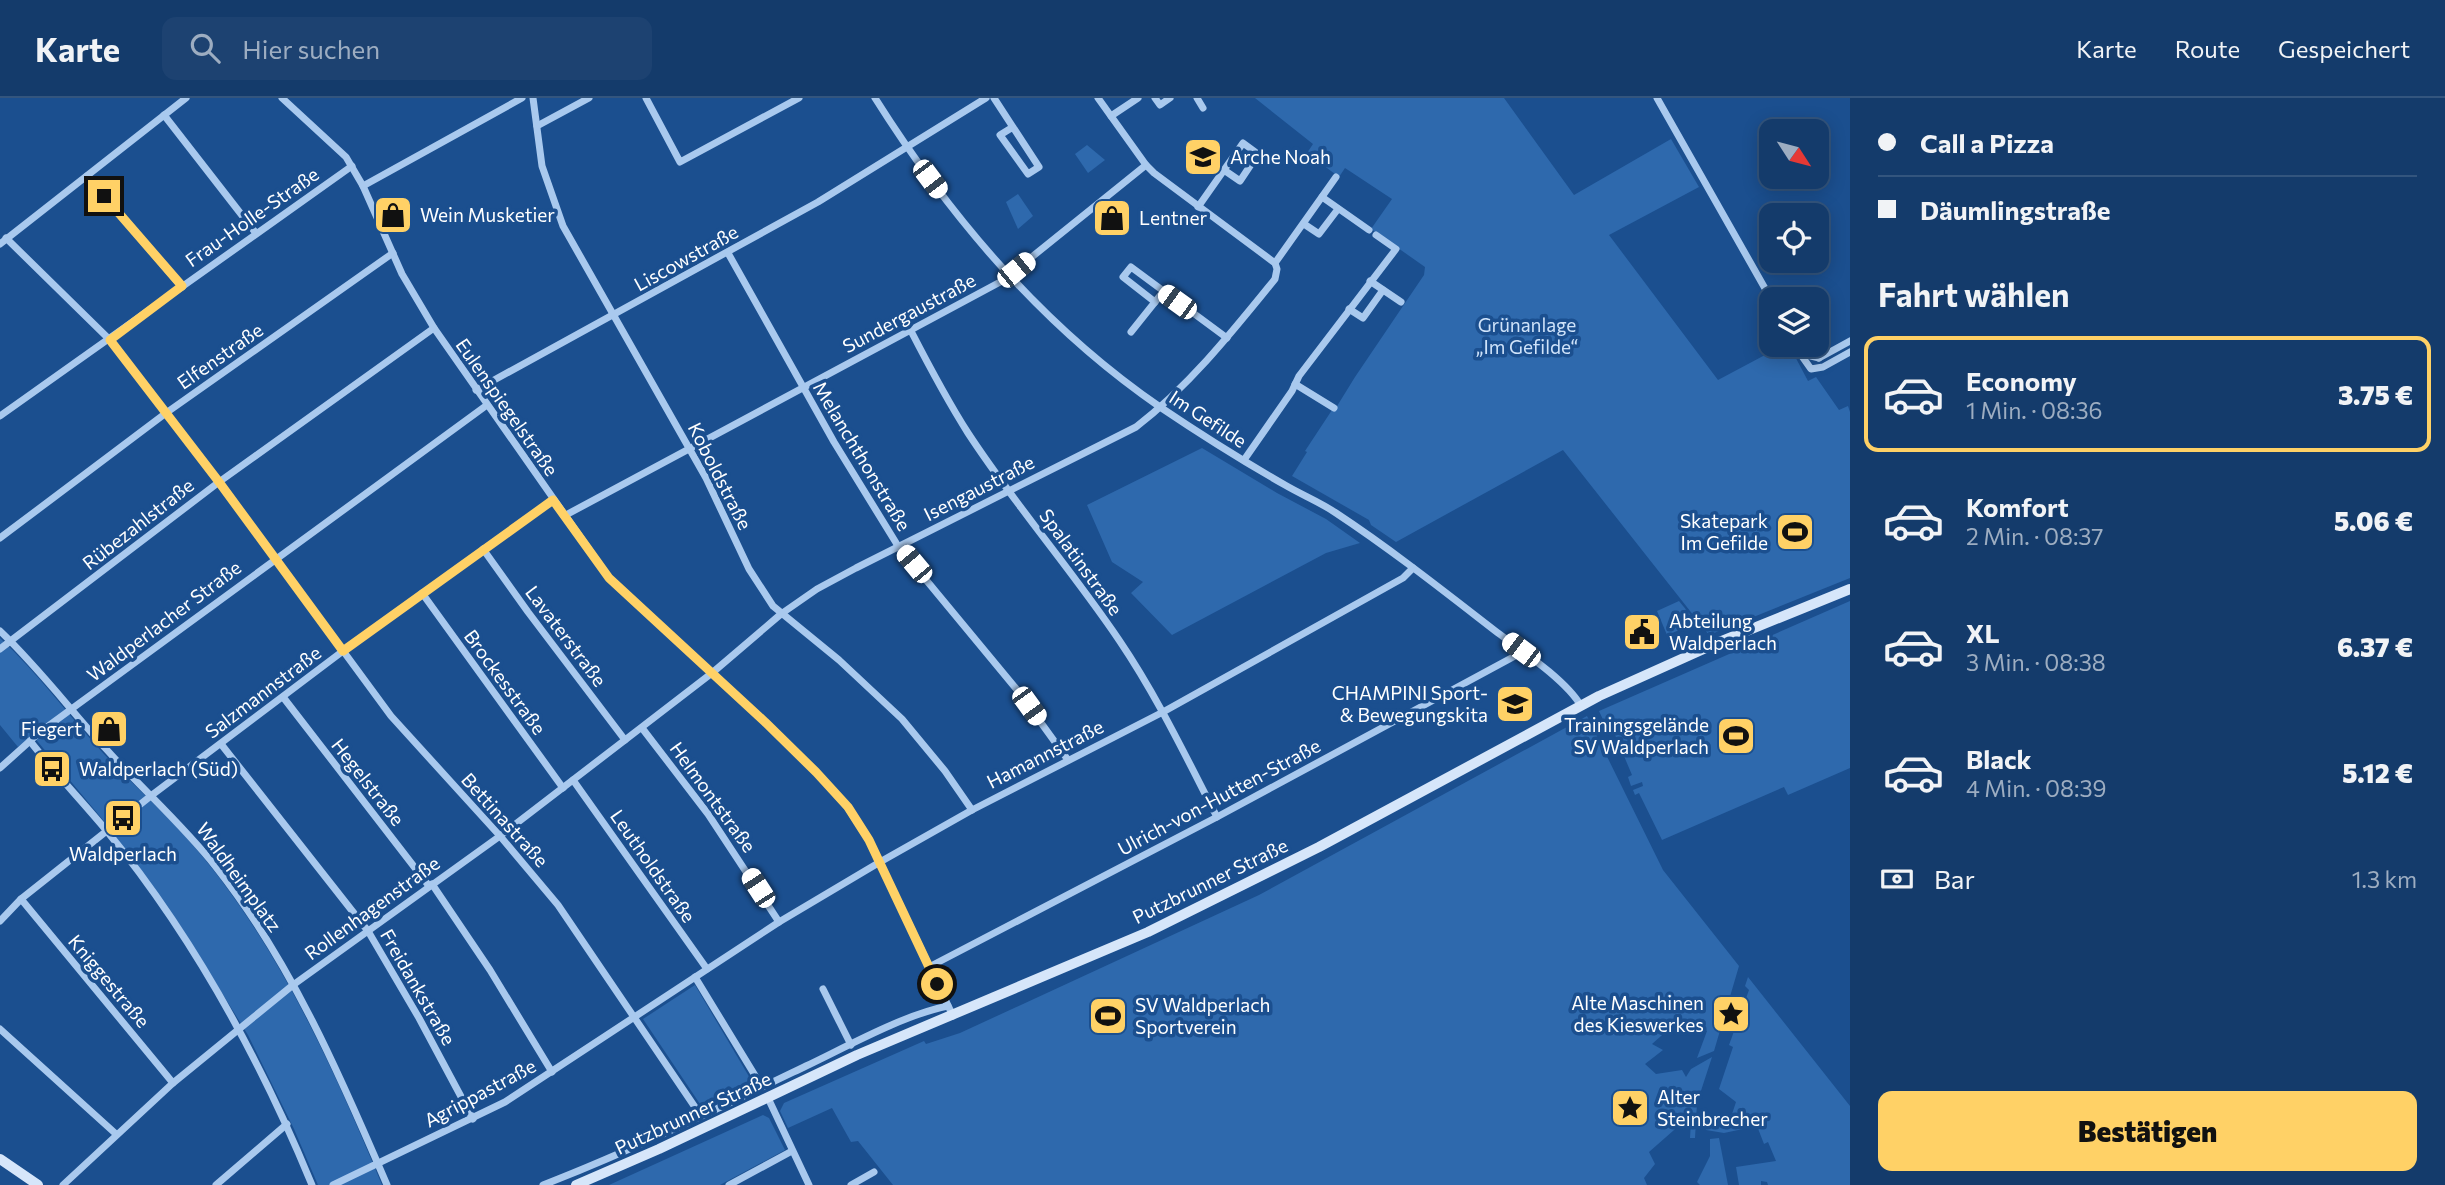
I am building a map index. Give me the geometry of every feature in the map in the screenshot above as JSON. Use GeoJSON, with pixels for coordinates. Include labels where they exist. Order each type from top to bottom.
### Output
{"type":"FeatureCollection","features":[{"type":"Feature","properties":{"kind":"main road","name":"Putzbrunner Straße"},"geometry":{"type":"LineString","coordinates":[[576,1185],[765,1093],[848,1059],[950,1011],[1148,932],[1251,882],[1580,705],[1717,643],[1850,589]]}},
{"type":"Feature","properties":{"kind":"main road"},"geometry":{"type":"LineString","coordinates":[[0,1158],[38,1185]]}},
{"type":"Feature","properties":{"kind":"street"},"geometry":{"type":"LineString","coordinates":[[3,241],[186,98]]}},
{"type":"Feature","properties":{"kind":"street","name":"Eulenspiegelstraße"},"geometry":{"type":"LineString","coordinates":[[282,98],[346,157],[363,186],[393,254],[434,328],[609,578],[816,772],[848,807],[880,862],[950,1011]]}},
{"type":"Feature","properties":{"kind":"street"},"geometry":{"type":"LineString","coordinates":[[363,186],[522,98]]}},
{"type":"Feature","properties":{"kind":"street","name":"Koboldstraße"},"geometry":{"type":"LineString","coordinates":[[533,98],[542,166],[563,226],[690,448],[749,569],[781,614],[839,660],[902,719],[972,810]]}},
{"type":"Feature","properties":{"kind":"street"},"geometry":{"type":"LineString","coordinates":[[537,126],[589,98]]}},
{"type":"Feature","properties":{"kind":"street"},"geometry":{"type":"LineString","coordinates":[[646,98],[680,162],[799,98]]}},
{"type":"Feature","properties":{"kind":"street","name":"Im Gefilde"},"geometry":{"type":"LineString","coordinates":[[875,98],[908,148],[964,223],[1009,275],[1076,343],[1160,407],[1334,512],[1413,568],[1521,650],[1575,695],[1580,705]]}},
{"type":"Feature","properties":{"kind":"street","name":"Liscowstraße"},"geometry":{"type":"LineString","coordinates":[[476,390],[728,253],[908,148],[986,98]]}},
{"type":"Feature","properties":{"kind":"street"},"geometry":{"type":"LineString","coordinates":[[993,98],[1013,127],[1039,167],[1028,174],[1000,135],[1013,127]]}},
{"type":"Feature","properties":{"kind":"street"},"geometry":{"type":"LineString","coordinates":[[1098,98],[1146,165],[1275,263]]}},
{"type":"Feature","properties":{"kind":"street"},"geometry":{"type":"LineString","coordinates":[[1111,116],[1138,98]]}},
{"type":"Feature","properties":{"kind":"street"},"geometry":{"type":"LineString","coordinates":[[1155,98],[1160,105],[1170,98]]}},
{"type":"Feature","properties":{"kind":"street"},"geometry":{"type":"LineString","coordinates":[[1196,98],[1203,108]]}},
{"type":"Feature","properties":{"kind":"street"},"geometry":{"type":"LineString","coordinates":[[1657,98],[1766,287]]}},
{"type":"Feature","properties":{"kind":"street"},"geometry":{"type":"LineString","coordinates":[[164,115],[256,232]]}},
{"type":"Feature","properties":{"kind":"street"},"geometry":{"type":"LineString","coordinates":[[1198,207],[1224,170],[1243,144],[1258,154],[1240,181],[1224,170]]}},
{"type":"Feature","properties":{"kind":"street","name":"Sundergaustraße"},"geometry":{"type":"LineString","coordinates":[[564,516],[911,331],[1009,275],[1146,165]]}},
{"type":"Feature","properties":{"kind":"street","name":"Frau-Holle-Straße"},"geometry":{"type":"LineString","coordinates":[[0,416],[352,166]]}},
{"type":"Feature","properties":{"kind":"street"},"geometry":{"type":"LineString","coordinates":[[86,176],[182,286]]}},
{"type":"Feature","properties":{"kind":"street","name":"Isengaustraße"},"geometry":{"type":"LineString","coordinates":[[712,673],[781,614],[817,589],[1136,427],[1160,407],[1227,338],[1275,279],[1275,263],[1336,177]]}},
{"type":"Feature","properties":{"kind":"street"},"geometry":{"type":"LineString","coordinates":[[1244,460],[1349,309],[1396,249],[1322,197]]}},
{"type":"Feature","properties":{"kind":"street"},"geometry":{"type":"LineString","coordinates":[[1304,223],[1319,234],[1338,209]]}},
{"type":"Feature","properties":{"kind":"street","name":"Bettinastraße"},"geometry":{"type":"LineString","coordinates":[[3,241],[110,340],[219,482],[391,716],[500,836],[558,905],[701,1116]]}},
{"type":"Feature","properties":{"kind":"street","name":"Melanchthonstraße"},"geometry":{"type":"LineString","coordinates":[[728,253],[803,388],[898,546],[1005,675],[1068,760]]}},
{"type":"Feature","properties":{"kind":"street","name":"Elfenstraße"},"geometry":{"type":"LineString","coordinates":[[0,538],[166,413],[393,254]]}},
{"type":"Feature","properties":{"kind":"street"},"geometry":{"type":"LineString","coordinates":[[1155,302],[1124,277],[1131,267],[1227,338]]}},
{"type":"Feature","properties":{"kind":"street"},"geometry":{"type":"LineString","coordinates":[[1370,281],[1401,302]]}},
{"type":"Feature","properties":{"kind":"street"},"geometry":{"type":"LineString","coordinates":[[1349,309],[1363,318],[1383,290]]}},
{"type":"Feature","properties":{"kind":"street"},"geometry":{"type":"LineString","coordinates":[[1131,332],[1163,292]]}},
{"type":"Feature","properties":{"kind":"street","name":"Rübezahlstraße"},"geometry":{"type":"LineString","coordinates":[[0,649],[219,482],[434,328]]}},
{"type":"Feature","properties":{"kind":"street","name":"Spalatinstraße"},"geometry":{"type":"LineString","coordinates":[[911,331],[968,432],[1099,611],[1163,712],[1217,817]]}},
{"type":"Feature","properties":{"kind":"street"},"geometry":{"type":"LineString","coordinates":[[1815,357],[1819,358],[1850,341]]}},
{"type":"Feature","properties":{"kind":"street"},"geometry":{"type":"LineString","coordinates":[[1802,357],[1811,369],[1823,367],[1850,352]]}},
{"type":"Feature","properties":{"kind":"street"},"geometry":{"type":"LineString","coordinates":[[1819,358],[1817,364],[1823,367]]}},
{"type":"Feature","properties":{"kind":"street"},"geometry":{"type":"LineString","coordinates":[[1295,384],[1334,408]]}},
{"type":"Feature","properties":{"kind":"street","name":"Waldperlacher Straße"},"geometry":{"type":"LineString","coordinates":[[0,768],[30,741],[274,559],[487,405]]}},
{"type":"Feature","properties":{"kind":"street","name":"Salzmannstraße"},"geometry":{"type":"LineString","coordinates":[[0,921],[21,899],[152,795],[343,651],[553,500]]}},
{"type":"Feature","properties":{"kind":"street","name":"Lavaterstraße"},"geometry":{"type":"LineString","coordinates":[[483,549],[625,740]]}},
{"type":"Feature","properties":{"kind":"street","name":"Hamannstraße"},"geometry":{"type":"LineString","coordinates":[[695,977],[779,922],[880,862],[972,810],[1163,712],[1404,578],[1413,568]]}},
{"type":"Feature","properties":{"kind":"street","name":"Brockesstraße"},"geometry":{"type":"LineString","coordinates":[[422,593],[563,788]]}},
{"type":"Feature","properties":{"kind":"street","name":"Waldheimplatz"},"geometry":{"type":"LineString","coordinates":[[0,632],[73,709],[106,750],[188,832],[255,922],[293,985],[348,1092],[387,1185]]}},
{"type":"Feature","properties":{"kind":"street","name":"Ulrich-von-Hutten-Straße"},"geometry":{"type":"LineString","coordinates":[[929,967],[1217,817],[1504,662],[1521,650]]}},
{"type":"Feature","properties":{"kind":"street","name":"Rollenhagenstraße"},"geometry":{"type":"LineString","coordinates":[[63,1185],[173,1083],[240,1031],[293,985],[500,836],[712,673]]}},
{"type":"Feature","properties":{"kind":"street","name":"Hegelstraße"},"geometry":{"type":"LineString","coordinates":[[283,697],[430,885],[483,959],[552,1072]]}},
{"type":"Feature","properties":{"kind":"street","name":"Helmontstraße"},"geometry":{"type":"LineString","coordinates":[[642,727],[708,814],[779,922]]}},
{"type":"Feature","properties":{"kind":"street"},"geometry":{"type":"LineString","coordinates":[[30,741],[107,831],[174,924],[240,1031],[287,1124],[312,1185]]}},
{"type":"Feature","properties":{"kind":"street","name":"Freidankstraße"},"geometry":{"type":"LineString","coordinates":[[221,744],[368,931],[419,1018],[473,1119]]}},
{"type":"Feature","properties":{"kind":"street","name":"Leutholdstraße"},"geometry":{"type":"LineString","coordinates":[[573,780],[707,970]]}},
{"type":"Feature","properties":{"kind":"street","name":"Kniggestraße"},"geometry":{"type":"LineString","coordinates":[[21,899],[173,1083]]}},
{"type":"Feature","properties":{"kind":"street"},"geometry":{"type":"LineString","coordinates":[[695,977],[765,1093],[809,1185]]}},
{"type":"Feature","properties":{"kind":"street","name":"Agrippastraße"},"geometry":{"type":"LineString","coordinates":[[333,1185],[473,1119],[552,1072],[695,977]]}},
{"type":"Feature","properties":{"kind":"street"},"geometry":{"type":"LineString","coordinates":[[823,989],[851,1045]]}},
{"type":"Feature","properties":{"kind":"street","name":"Putzbrunner Straße"},"geometry":{"type":"LineString","coordinates":[[543,1185],[615,1156],[701,1116],[765,1093],[851,1045],[903,1021],[950,1011]]}},
{"type":"Feature","properties":{"kind":"street"},"geometry":{"type":"LineString","coordinates":[[0,1029],[116,1134]]}},
{"type":"Feature","properties":{"kind":"street"},"geometry":{"type":"LineString","coordinates":[[216,1185],[287,1124]]}},
{"type":"Feature","properties":{"kind":"street"},"geometry":{"type":"LineString","coordinates":[[729,1185],[792,1151]]}},
{"type":"Feature","properties":{"kind":"street"},"geometry":{"type":"LineString","coordinates":[[851,1185],[874,1172]]}},
{"type":"Feature","properties":{"kind":"green space","name":"Grünanlage „Im Gefilde“"},"geometry":{"type":"Polygon","coordinates":[[[1255,98],[1504,98],[1574,195],[1671,139],[1699,187],[1609,235],[1718,380],[1761,357],[1795,357],[1808,381],[1816,377],[1839,410],[1848,406],[1850,578],[1709,635],[1563,450],[1396,542],[1371,525],[1369,520],[1292,476],[1307,452],[1305,451],[1424,275],[1425,267],[1371,229],[1392,199],[1345,168],[1339,177],[1307,153],[1313,144],[1255,98]]]}},
{"type":"Feature","properties":{"kind":"green space"},"geometry":{"type":"Polygon","coordinates":[[[1087,145],[1105,160],[1088,173],[1075,154],[1087,145]]]}},
{"type":"Feature","properties":{"kind":"green space"},"geometry":{"type":"Polygon","coordinates":[[[1018,194],[1033,216],[1018,229],[1006,202],[1018,194]]]}},
{"type":"Feature","properties":{"kind":"green space"},"geometry":{"type":"Polygon","coordinates":[[[1202,448],[1326,519],[1360,543],[1326,553],[1172,635],[1131,593],[1143,582],[1112,562],[1087,505],[1202,448]]]}},
{"type":"Feature","properties":{"kind":"green space"},"geometry":{"type":"Polygon","coordinates":[[[1679,601],[1697,623],[1667,635],[1657,611],[1679,601]]]}},
{"type":"Feature","properties":{"kind":"green space","name":"Trainingsgelände SV Waldperlach"},"geometry":{"type":"Polygon","coordinates":[[[1850,601],[1850,768],[1788,795],[1784,787],[1662,840],[1639,793],[1635,795],[1633,790],[1643,786],[1642,782],[1631,786],[1628,777],[1632,775],[1610,723],[1605,724],[1599,711],[1850,601]]]}},
{"type":"Feature","properties":{"kind":"green space"},"geometry":{"type":"Polygon","coordinates":[[[0,638],[103,753],[185,836],[246,915],[298,1002],[321,1047],[382,1185],[318,1185],[248,1035],[178,922],[103,820],[33,736],[18,747],[0,725],[0,638]]]}},
{"type":"Feature","properties":{"kind":"green space"},"geometry":{"type":"Polygon","coordinates":[[[1587,716],[1663,870],[1739,966],[1714,1051],[1697,1058],[1707,1031],[1688,1020],[1679,1020],[1652,1044],[1663,1050],[1645,1064],[1656,1074],[1682,1070],[1686,1077],[1691,1069],[1712,1057],[1697,1103],[1695,1138],[1690,1138],[1691,1122],[1682,1123],[1649,1152],[1655,1164],[1644,1178],[1647,1185],[893,1185],[858,1141],[851,1142],[832,1108],[788,1128],[780,1111],[784,1103],[924,1041],[926,1044],[960,1033],[1259,895],[1587,716]]]}},
{"type":"Feature","properties":{"kind":"green space"},"geometry":{"type":"Polygon","coordinates":[[[1748,977],[1850,1106],[1850,1185],[1768,1185],[1767,1182],[1761,1181],[1761,1185],[1739,1185],[1736,1167],[1776,1161],[1768,1142],[1764,1144],[1757,1126],[1724,1133],[1706,1130],[1703,1124],[1706,1112],[1719,1117],[1722,1114],[1731,1117],[1736,1102],[1719,1089],[1733,1047],[1729,1045],[1749,990],[1745,986],[1748,977]]]}},
{"type":"Feature","properties":{"kind":"green space"},"geometry":{"type":"Polygon","coordinates":[[[695,985],[754,1085],[704,1110],[643,1019],[695,985]]]}},
{"type":"Feature","properties":{"kind":"green space"},"geometry":{"type":"Polygon","coordinates":[[[763,1115],[769,1118],[785,1150],[720,1185],[609,1185],[763,1115]]]}},
{"type":"Feature","properties":{"kind":"green space"},"geometry":{"type":"Polygon","coordinates":[[[1719,1138],[1728,1185],[1700,1185],[1697,1182],[1710,1156],[1710,1139],[1719,1138]]]}},
{"type":"Feature","properties":{"kind":"place","name":"Arche Noah"},"geometry":{"type":"Point","coordinates":[1203,157]}},
{"type":"Feature","properties":{"kind":"place","name":"Wein Musketier"},"geometry":{"type":"Point","coordinates":[393,215]}},
{"type":"Feature","properties":{"kind":"place","name":"Lentner"},"geometry":{"type":"Point","coordinates":[1112,218]}},
{"type":"Feature","properties":{"kind":"place","name":"Skatepark Im Gefilde"},"geometry":{"type":"Point","coordinates":[1795,532]}},
{"type":"Feature","properties":{"kind":"place","name":"Abteilung Waldperlach"},"geometry":{"type":"Point","coordinates":[1642,632]}},
{"type":"Feature","properties":{"kind":"place","name":"CHAMPINI Sport- & Bewegungskita"},"geometry":{"type":"Point","coordinates":[1515,704]}},
{"type":"Feature","properties":{"kind":"place","name":"Fiegert"},"geometry":{"type":"Point","coordinates":[109,729]}},
{"type":"Feature","properties":{"kind":"place","name":"Trainingsgelände SV Waldperlach"},"geometry":{"type":"Point","coordinates":[1736,736]}},
{"type":"Feature","properties":{"kind":"place","name":"Waldperlach (Süd)"},"geometry":{"type":"Point","coordinates":[52,769]}},
{"type":"Feature","properties":{"kind":"place","name":"Waldperlach"},"geometry":{"type":"Point","coordinates":[123,818]}},
{"type":"Feature","properties":{"kind":"place","name":"Alte Maschinen des Kieswerkes"},"geometry":{"type":"Point","coordinates":[1731,1014]}},
{"type":"Feature","properties":{"kind":"place","name":"SV Waldperlach Sportverein"},"geometry":{"type":"Point","coordinates":[1108,1016]}},
{"type":"Feature","properties":{"kind":"place","name":"Alter Steinbrecher"},"geometry":{"type":"Point","coordinates":[1630,1108]}},
{"type":"Feature","properties":{"kind":"route"},"geometry":{"type":"LineString","coordinates":[[104,196],[182,286],[110,340],[343,651],[553,500],[609,578],[765,722],[848,807],[869,840],[937,984]]}}]}
